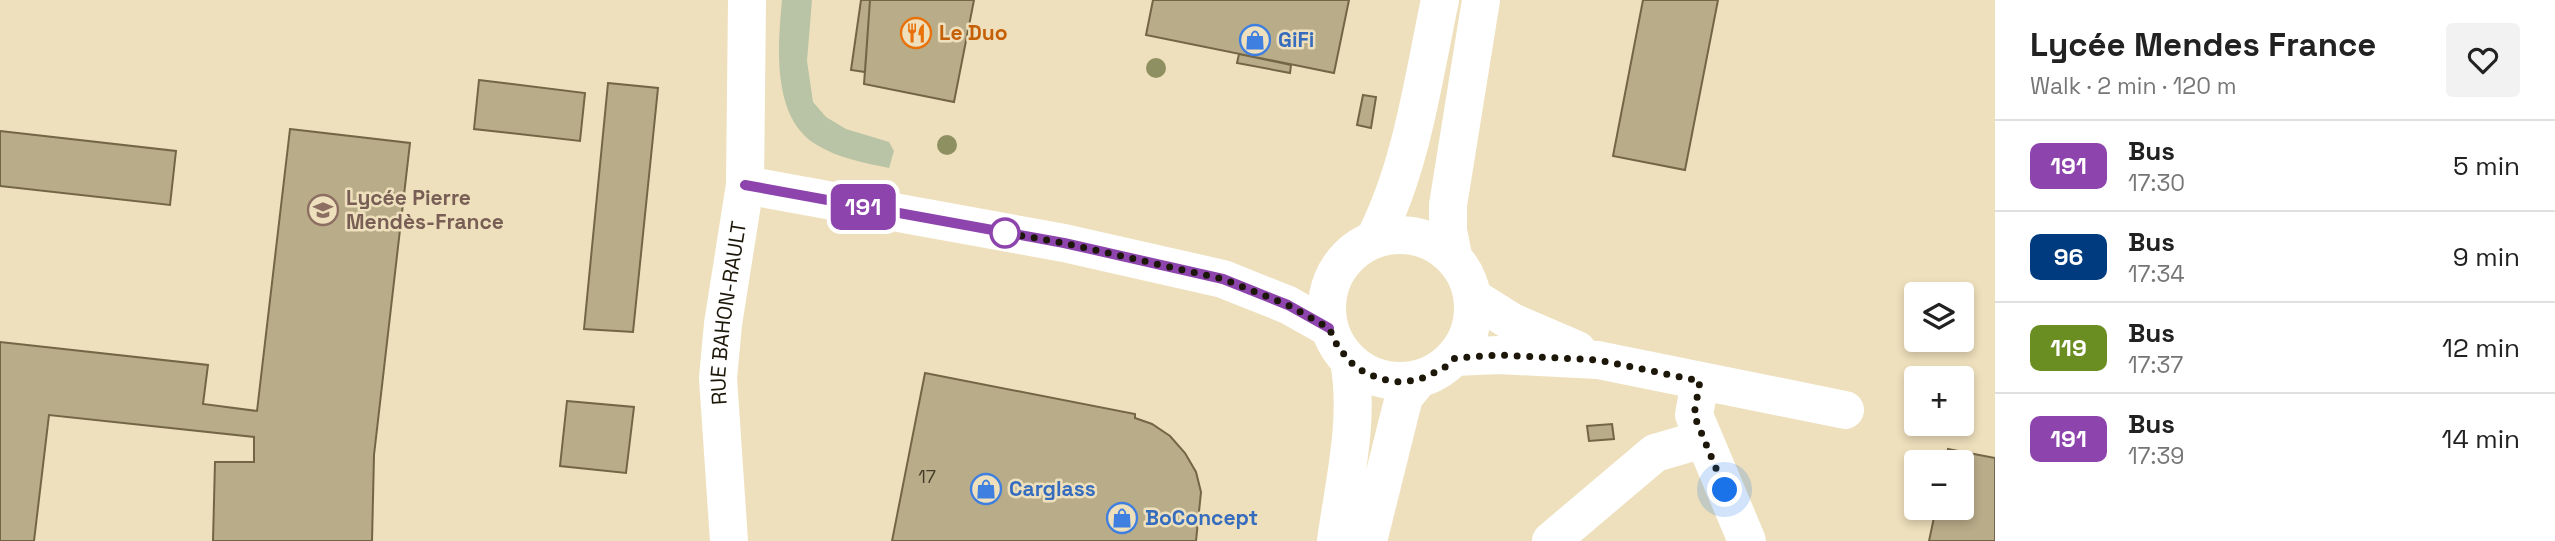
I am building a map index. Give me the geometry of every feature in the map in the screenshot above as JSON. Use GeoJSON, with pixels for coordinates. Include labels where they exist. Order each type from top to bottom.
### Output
{"type":"FeatureCollection","features":[{"type":"Feature","properties":{"kind":"street","name":"RUE BAHON-RAULT"},"geometry":{"type":"LineString","coordinates":[[729,541],[718,378],[723,324],[745,185],[747,0]]}},
{"type":"Feature","properties":{"kind":"street"},"geometry":{"type":"LineString","coordinates":[[1375,238],[1394,195],[1409,142],[1440,0]]}},
{"type":"Feature","properties":{"kind":"street"},"geometry":{"type":"LineString","coordinates":[[1452,256],[1448,205],[1481,0]]}},
{"type":"Feature","properties":{"kind":"street"},"geometry":{"type":"LineString","coordinates":[[745,185],[1064,243],[1223,279],[1288,305],[1329,328]]}},
{"type":"Feature","properties":{"kind":"street"},"geometry":{"type":"LineString","coordinates":[[1395,234],[1416,236],[1436,243],[1452,256],[1466,275],[1474,298],[1473,319],[1467,340],[1455,358],[1444,368],[1418,380],[1400,382],[1381,379],[1364,372],[1349,361],[1329,328],[1326,306],[1330,284],[1340,265],[1356,249],[1375,238],[1395,234]]}},
{"type":"Feature","properties":{"kind":"street"},"geometry":{"type":"LineString","coordinates":[[1474,298],[1513,322],[1598,360]]}},
{"type":"Feature","properties":{"kind":"street"},"geometry":{"type":"LineString","coordinates":[[1455,358],[1499,355],[1598,360],[1845,410]]}},
{"type":"Feature","properties":{"kind":"street"},"geometry":{"type":"LineString","coordinates":[[1336,541],[1354,412],[1354,387],[1349,361]]}},
{"type":"Feature","properties":{"kind":"street"},"geometry":{"type":"LineString","coordinates":[[1368,541],[1404,397],[1418,380]]}},
{"type":"Feature","properties":{"kind":"street"},"geometry":{"type":"LineString","coordinates":[[1700,381],[1694,415],[1747,541]]}},
{"type":"Feature","properties":{"kind":"street"},"geometry":{"type":"LineString","coordinates":[[1551,541],[1655,453],[1703,439]]}},
{"type":"Feature","properties":{"kind":"green space"},"geometry":{"type":"Polygon","coordinates":[[[782,0],[812,0],[807,61],[813,102],[826,117],[846,129],[889,142],[894,151],[889,168],[852,160],[825,150],[802,133],[785,99],[781,79],[779,38],[782,0]]]}},
{"type":"Feature","properties":{"kind":"building"},"geometry":{"type":"Polygon","coordinates":[[[861,0],[870,0],[865,72],[851,70],[861,0]]]}},
{"type":"Feature","properties":{"kind":"building"},"geometry":{"type":"Polygon","coordinates":[[[870,0],[974,0],[954,102],[864,84],[870,0]]]}},
{"type":"Feature","properties":{"kind":"building","name":"GiFi"},"geometry":{"type":"Polygon","coordinates":[[[1153,0],[1349,0],[1334,73],[1146,35],[1153,0]]]}},
{"type":"Feature","properties":{"kind":"building"},"geometry":{"type":"Polygon","coordinates":[[[1643,0],[1718,0],[1685,170],[1613,156],[1643,0]]]}},
{"type":"Feature","properties":{"kind":"building"},"geometry":{"type":"Polygon","coordinates":[[[1239,54],[1291,65],[1290,73],[1237,63],[1239,54]]]}},
{"type":"Feature","properties":{"kind":"building"},"geometry":{"type":"Polygon","coordinates":[[[479,80],[585,93],[580,141],[474,129],[479,80]]]}},
{"type":"Feature","properties":{"kind":"building"},"geometry":{"type":"Polygon","coordinates":[[[608,83],[658,88],[633,332],[584,329],[608,83]]]}},
{"type":"Feature","properties":{"kind":"building"},"geometry":{"type":"Polygon","coordinates":[[[1363,95],[1376,97],[1371,128],[1357,125],[1363,95]]]}},
{"type":"Feature","properties":{"kind":"building"},"geometry":{"type":"Polygon","coordinates":[[[290,129],[410,143],[374,455],[372,541],[213,541],[215,462],[254,462],[254,437],[49,415],[34,541],[0,541],[0,342],[208,365],[203,404],[257,411],[290,129]]]}},
{"type":"Feature","properties":{"kind":"building"},"geometry":{"type":"Polygon","coordinates":[[[0,131],[176,151],[170,205],[0,186],[0,131]]]}},
{"type":"Feature","properties":{"kind":"building"},"geometry":{"type":"Polygon","coordinates":[[[925,373],[1135,414],[1135,418],[1152,424],[1170,436],[1185,453],[1196,472],[1201,492],[1196,541],[892,541],[925,373]]]}},
{"type":"Feature","properties":{"kind":"building"},"geometry":{"type":"Polygon","coordinates":[[[567,401],[634,407],[626,473],[560,466],[567,401]]]}},
{"type":"Feature","properties":{"kind":"building"},"geometry":{"type":"Polygon","coordinates":[[[1612,424],[1614,439],[1589,441],[1587,426],[1612,424]]]}},
{"type":"Feature","properties":{"kind":"building"},"geometry":{"type":"Polygon","coordinates":[[[1974,454],[1995,458],[1995,541],[1929,541],[1933,520],[1974,520],[1974,454]]]}},
{"type":"Feature","properties":{"kind":"bus line","name":"191"},"geometry":{"type":"LineString","coordinates":[[745,185],[1064,243],[1223,279],[1288,305],[1329,328]]}},
{"type":"Feature","properties":{"kind":"place","name":"Le Duo"},"geometry":{"type":"Point","coordinates":[916,33]}},
{"type":"Feature","properties":{"kind":"place","name":"GiFi"},"geometry":{"type":"Point","coordinates":[1255,40]}},
{"type":"Feature","properties":{"kind":"place","name":"Lycée Pierre Mendès-France"},"geometry":{"type":"Point","coordinates":[323,210]}},
{"type":"Feature","properties":{"kind":"place","name":"Carglass"},"geometry":{"type":"Point","coordinates":[986,489]}},
{"type":"Feature","properties":{"kind":"place","name":"BoConcept"},"geometry":{"type":"Point","coordinates":[1122,518]}},
{"type":"Feature","properties":{"kind":"route"},"geometry":{"type":"LineString","coordinates":[[1005,233],[1001,232],[1064,243],[1223,279],[1288,305],[1329,328],[1349,361],[1364,372],[1381,379],[1400,382],[1418,380],[1444,368],[1455,358],[1499,355],[1598,360],[1700,381],[1694,415],[1725,490]]}}]}
